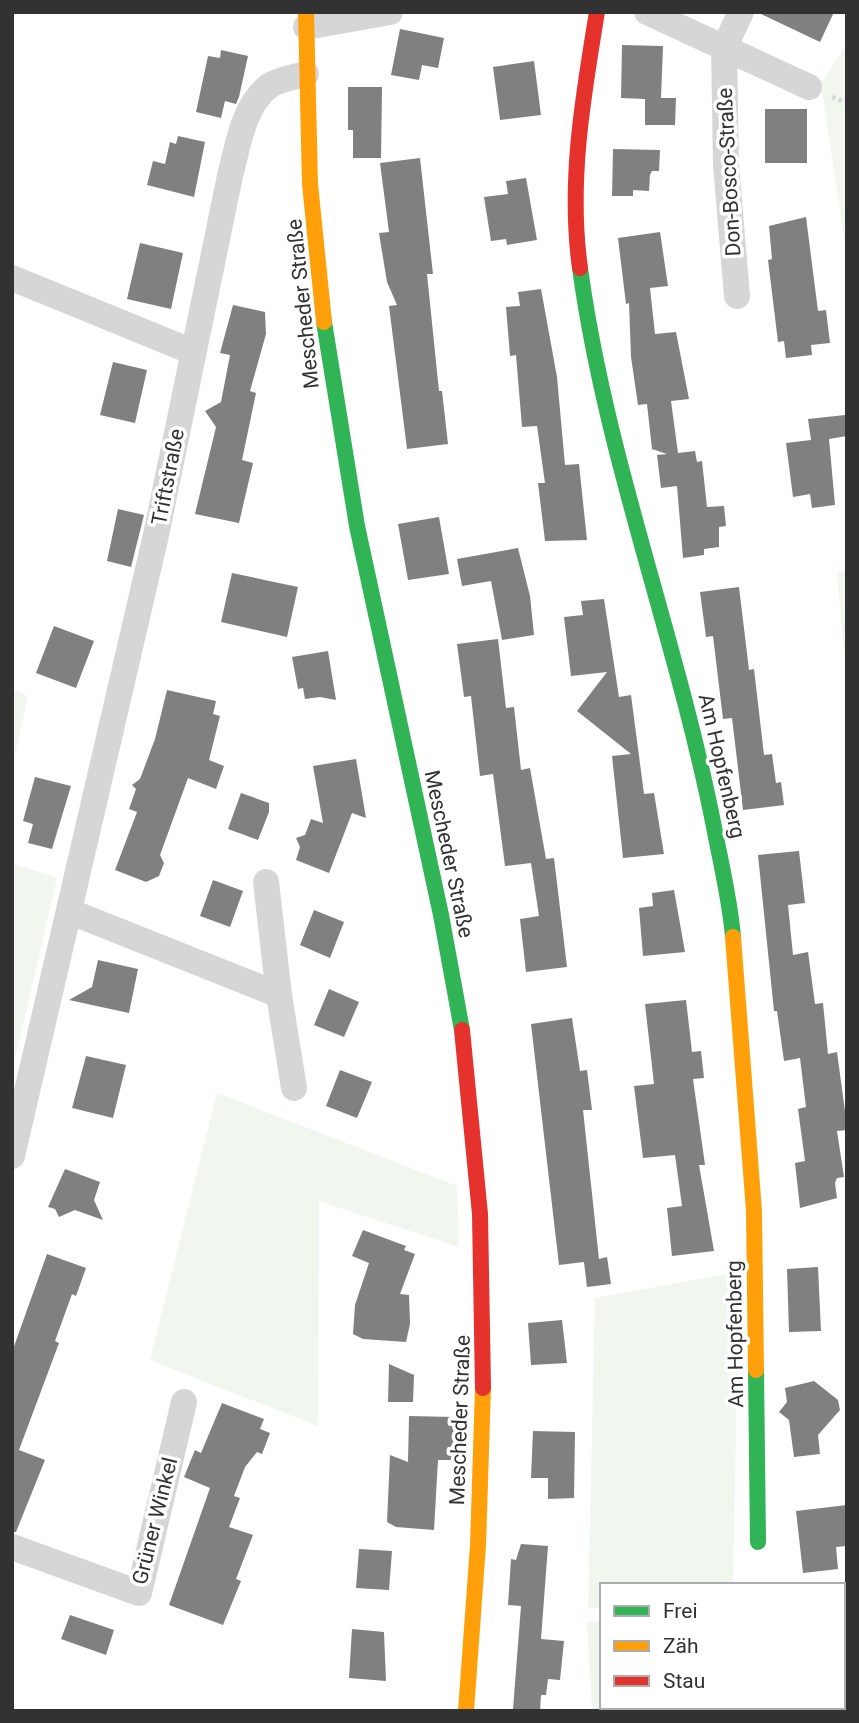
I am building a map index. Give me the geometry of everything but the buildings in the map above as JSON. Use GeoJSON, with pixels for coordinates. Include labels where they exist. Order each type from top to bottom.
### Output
{"type":"FeatureCollection","features":[{"type":"Feature","properties":{"kind":"street"},"geometry":{"type":"LineString","coordinates":[[306,20],[390,12]]}},
{"type":"Feature","properties":{"kind":"street","name":"Am Hopfenberg"},"geometry":{"type":"LineString","coordinates":[[597,12],[578,128],[576,240],[587,320],[610,426],[700,756],[730,908],[746,1075],[754,1211],[758,1542]]}},
{"type":"Feature","properties":{"kind":"street"},"geometry":{"type":"LineString","coordinates":[[647,12],[809,87]]}},
{"type":"Feature","properties":{"kind":"street"},"geometry":{"type":"LineString","coordinates":[[724,48],[741,12]]}},
{"type":"Feature","properties":{"kind":"street","name":"Mescheder Straße"},"geometry":{"type":"LineString","coordinates":[[306,20],[306,74],[318,272],[334,392],[367,574],[442,918],[464,1046],[479,1173],[485,1297],[484,1416],[466,1711]]}},
{"type":"Feature","properties":{"kind":"street","name":"Don-Bosco-Straße"},"geometry":{"type":"LineString","coordinates":[[724,48],[726,165],[737,296]]}},
{"type":"Feature","properties":{"kind":"street","name":"Triftstraße"},"geometry":{"type":"LineString","coordinates":[[12,1156],[71,912],[156,535],[192,352],[246,119],[270,86],[306,74]]}},
{"type":"Feature","properties":{"kind":"street"},"geometry":{"type":"LineString","coordinates":[[12,278],[192,352]]}},
{"type":"Feature","properties":{"kind":"street"},"geometry":{"type":"LineString","coordinates":[[266,882],[279,995],[294,1088]]}},
{"type":"Feature","properties":{"kind":"street"},"geometry":{"type":"LineString","coordinates":[[71,912],[279,995]]}},
{"type":"Feature","properties":{"kind":"street","name":"Grüner Winkel"},"geometry":{"type":"LineString","coordinates":[[12,1547],[139,1593],[184,1402]]}},
{"type":"Feature","properties":{"kind":"shaded area"},"geometry":{"type":"Polygon","coordinates":[[[847,44],[847,258],[821,83],[847,44]]]}},
{"type":"Feature","properties":{"kind":"shaded area"},"geometry":{"type":"Polygon","coordinates":[[[847,570],[847,686],[837,573],[847,570]]]}},
{"type":"Feature","properties":{"kind":"shaded area"},"geometry":{"type":"Polygon","coordinates":[[[12,689],[28,696],[12,769],[12,689]]]}},
{"type":"Feature","properties":{"kind":"shaded area"},"geometry":{"type":"Polygon","coordinates":[[[12,863],[57,878],[16,1055],[12,1056],[12,863]]]}},
{"type":"Feature","properties":{"kind":"shaded area"},"geometry":{"type":"Polygon","coordinates":[[[217,1093],[457,1186],[459,1247],[319,1201],[318,1426],[150,1360],[217,1093]]]}},
{"type":"Feature","properties":{"kind":"shaded area"},"geometry":{"type":"Polygon","coordinates":[[[739,1272],[733,1583],[600,1583],[600,1607],[588,1609],[595,1298],[739,1272]]]}},
{"type":"Feature","properties":{"kind":"shaded area"},"geometry":{"type":"Polygon","coordinates":[[[847,1592],[847,1711],[592,1711],[587,1622],[600,1620],[600,1709],[845,1709],[847,1592]]]}},
{"type":"Feature","properties":{"kind":"traffic: fast"},"geometry":{"type":"LineString","coordinates":[[580,268],[592,339],[624,479],[699,757],[725,882],[733,937]]}},
{"type":"Feature","properties":{"kind":"traffic: fast"},"geometry":{"type":"LineString","coordinates":[[324,322],[357,526],[441,915],[462,1030]]}},
{"type":"Feature","properties":{"kind":"traffic: fast"},"geometry":{"type":"LineString","coordinates":[[756,1370],[758,1542]]}},
{"type":"Feature","properties":{"kind":"traffic: slow"},"geometry":{"type":"LineString","coordinates":[[306,12],[310,184],[324,322]]}},
{"type":"Feature","properties":{"kind":"traffic: slow"},"geometry":{"type":"LineString","coordinates":[[733,937],[754,1211],[756,1370]]}},
{"type":"Feature","properties":{"kind":"traffic: slow"},"geometry":{"type":"LineString","coordinates":[[466,1711],[478,1545],[483,1388]]}},
{"type":"Feature","properties":{"kind":"traffic: jam"},"geometry":{"type":"LineString","coordinates":[[580,268],[576,172],[582,108],[597,12]]}},
{"type":"Feature","properties":{"kind":"traffic: jam"},"geometry":{"type":"LineString","coordinates":[[462,1030],[480,1214],[483,1388]]}}]}
